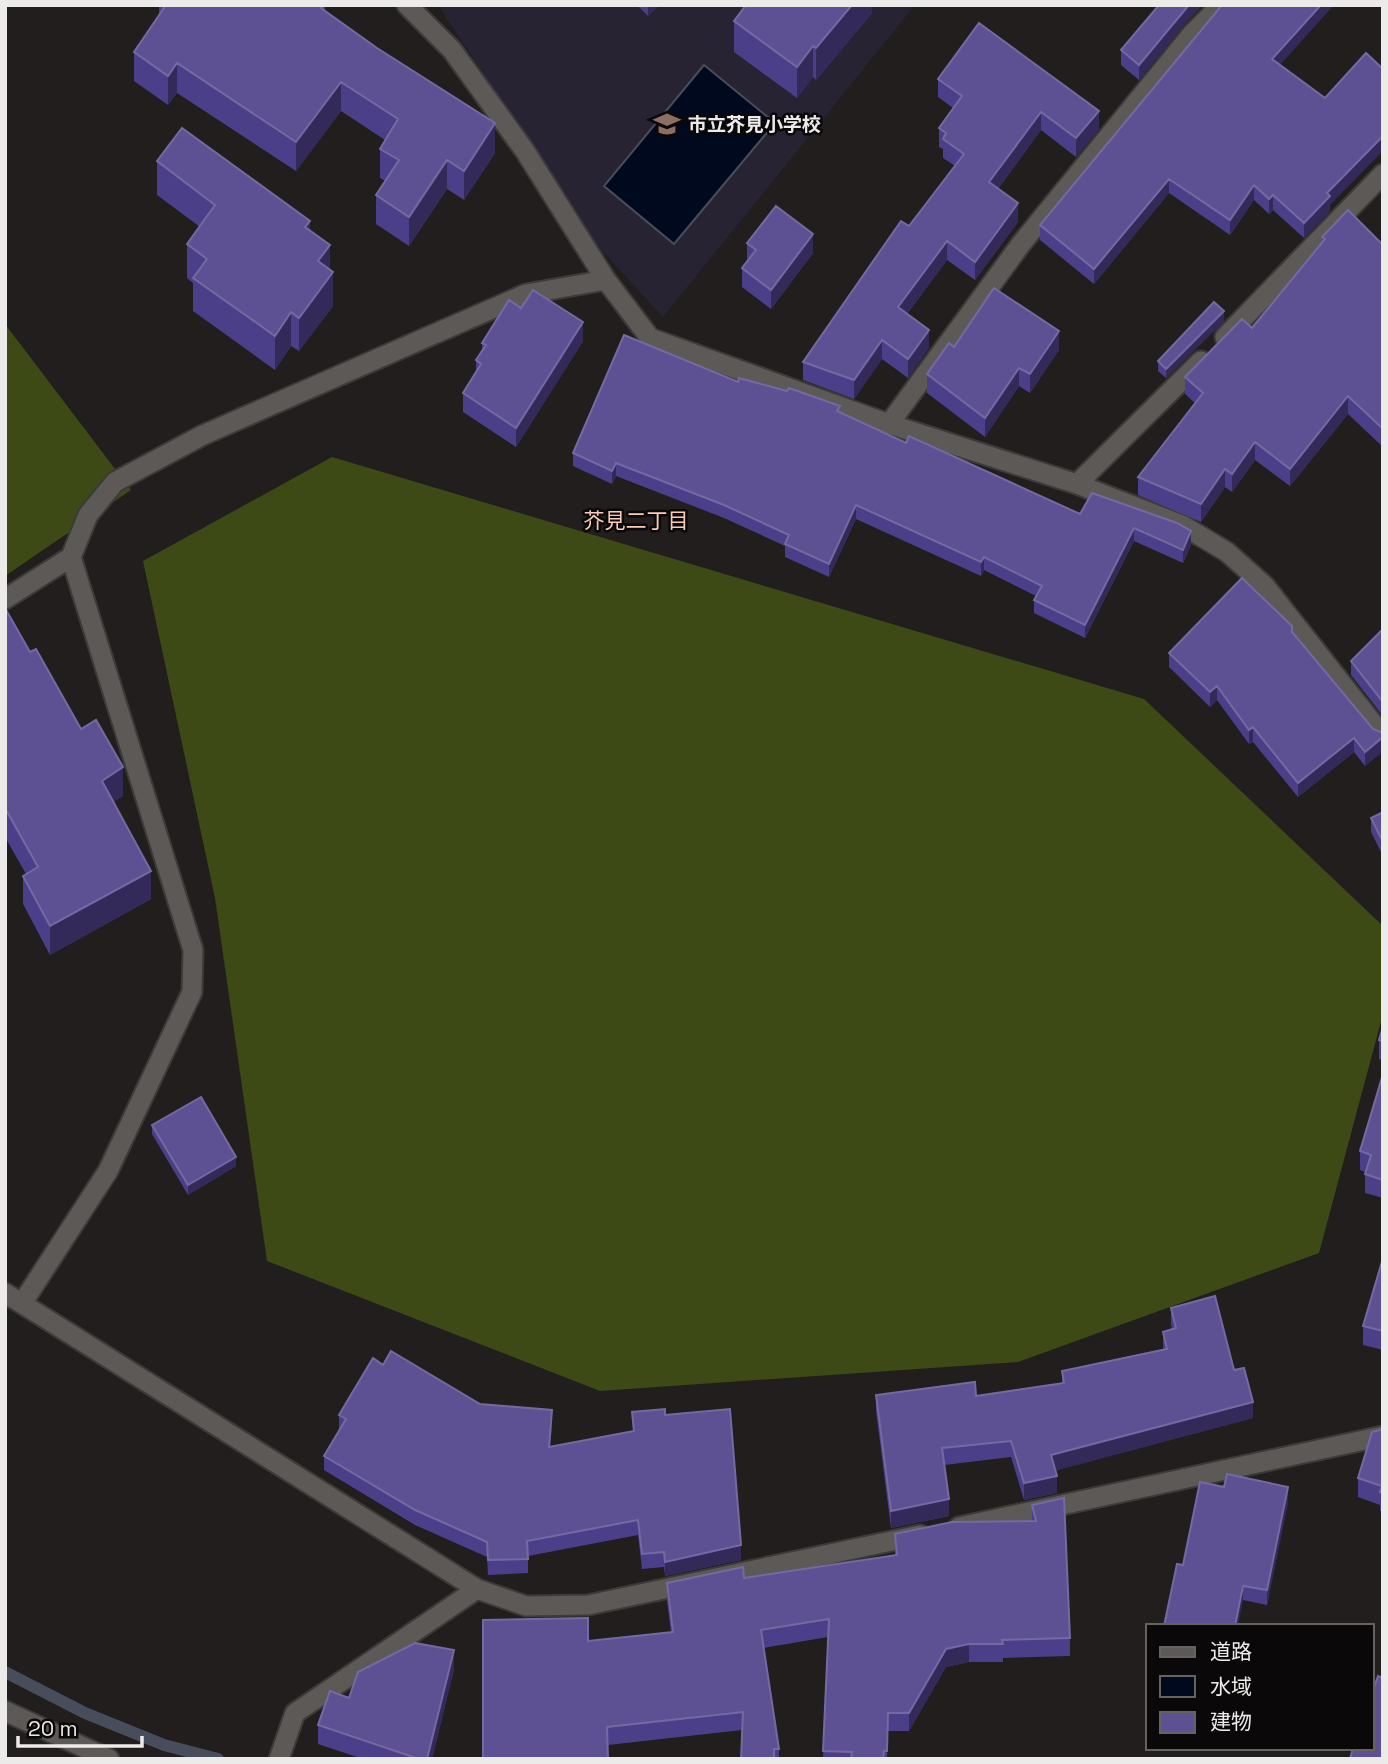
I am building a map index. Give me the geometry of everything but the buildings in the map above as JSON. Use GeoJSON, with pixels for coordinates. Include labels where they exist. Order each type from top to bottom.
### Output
{"type":"FeatureCollection","features":[{"type":"Feature","properties":{"kind":"street"},"geometry":{"type":"LineString","coordinates":[[407,5],[452,50],[509,128],[606,280],[650,338],[889,424],[1077,484],[1182,525],[1227,552],[1265,586],[1383,736]]}},
{"type":"Feature","properties":{"kind":"street"},"geometry":{"type":"LineString","coordinates":[[889,424],[1021,244],[1192,34],[1221,5]]}},
{"type":"Feature","properties":{"kind":"street"},"geometry":{"type":"LineString","coordinates":[[1077,484],[1383,174]]}},
{"type":"Feature","properties":{"kind":"street"},"geometry":{"type":"LineString","coordinates":[[5,599],[71,557],[88,515],[115,482],[203,435],[526,294],[606,280]]}},
{"type":"Feature","properties":{"kind":"street"},"geometry":{"type":"LineString","coordinates":[[23,1302],[108,1171],[192,992],[193,950],[71,557]]}},
{"type":"Feature","properties":{"kind":"street"},"geometry":{"type":"LineString","coordinates":[[5,1293],[477,1589],[526,1606],[588,1605],[1383,1436]]}},
{"type":"Feature","properties":{"kind":"street"},"geometry":{"type":"LineString","coordinates":[[281,1755],[295,1713],[477,1589]]}},
{"type":"Feature","properties":{"kind":"street"},"geometry":{"type":"LineString","coordinates":[[5,1711],[109,1759]]}},
{"type":"Feature","properties":{"kind":"shaded area","name":"市立芥見小学校"},"geometry":{"type":"Polygon","coordinates":[[[438,5],[915,5],[663,317],[594,242],[438,5]]]}},
{"type":"Feature","properties":{"kind":"green space"},"geometry":{"type":"Polygon","coordinates":[[[5,324],[131,490],[5,576],[5,324]]]}},
{"type":"Feature","properties":{"kind":"green space"},"geometry":{"type":"Polygon","coordinates":[[[332,457],[1144,699],[1383,926],[1383,1014],[1319,1253],[1018,1362],[600,1391],[267,1261],[215,898],[143,561],[332,457]]]}},
{"type":"Feature","properties":{"kind":"water"},"geometry":{"type":"Polygon","coordinates":[[[704,65],[775,123],[674,244],[604,186],[704,65]]]}},
{"type":"Feature","properties":{"kind":"waterway"},"geometry":{"type":"LineString","coordinates":[[5,1672],[85,1713],[164,1745],[218,1759]]}},
{"type":"Feature","properties":{"kind":"place","name":"市立芥見小学校"},"geometry":{"type":"Point","coordinates":[667,124]}},
{"type":"Feature","properties":{"kind":"district","name":"芥見二丁目"},"geometry":{"type":"Point","coordinates":[636,521]}}]}
